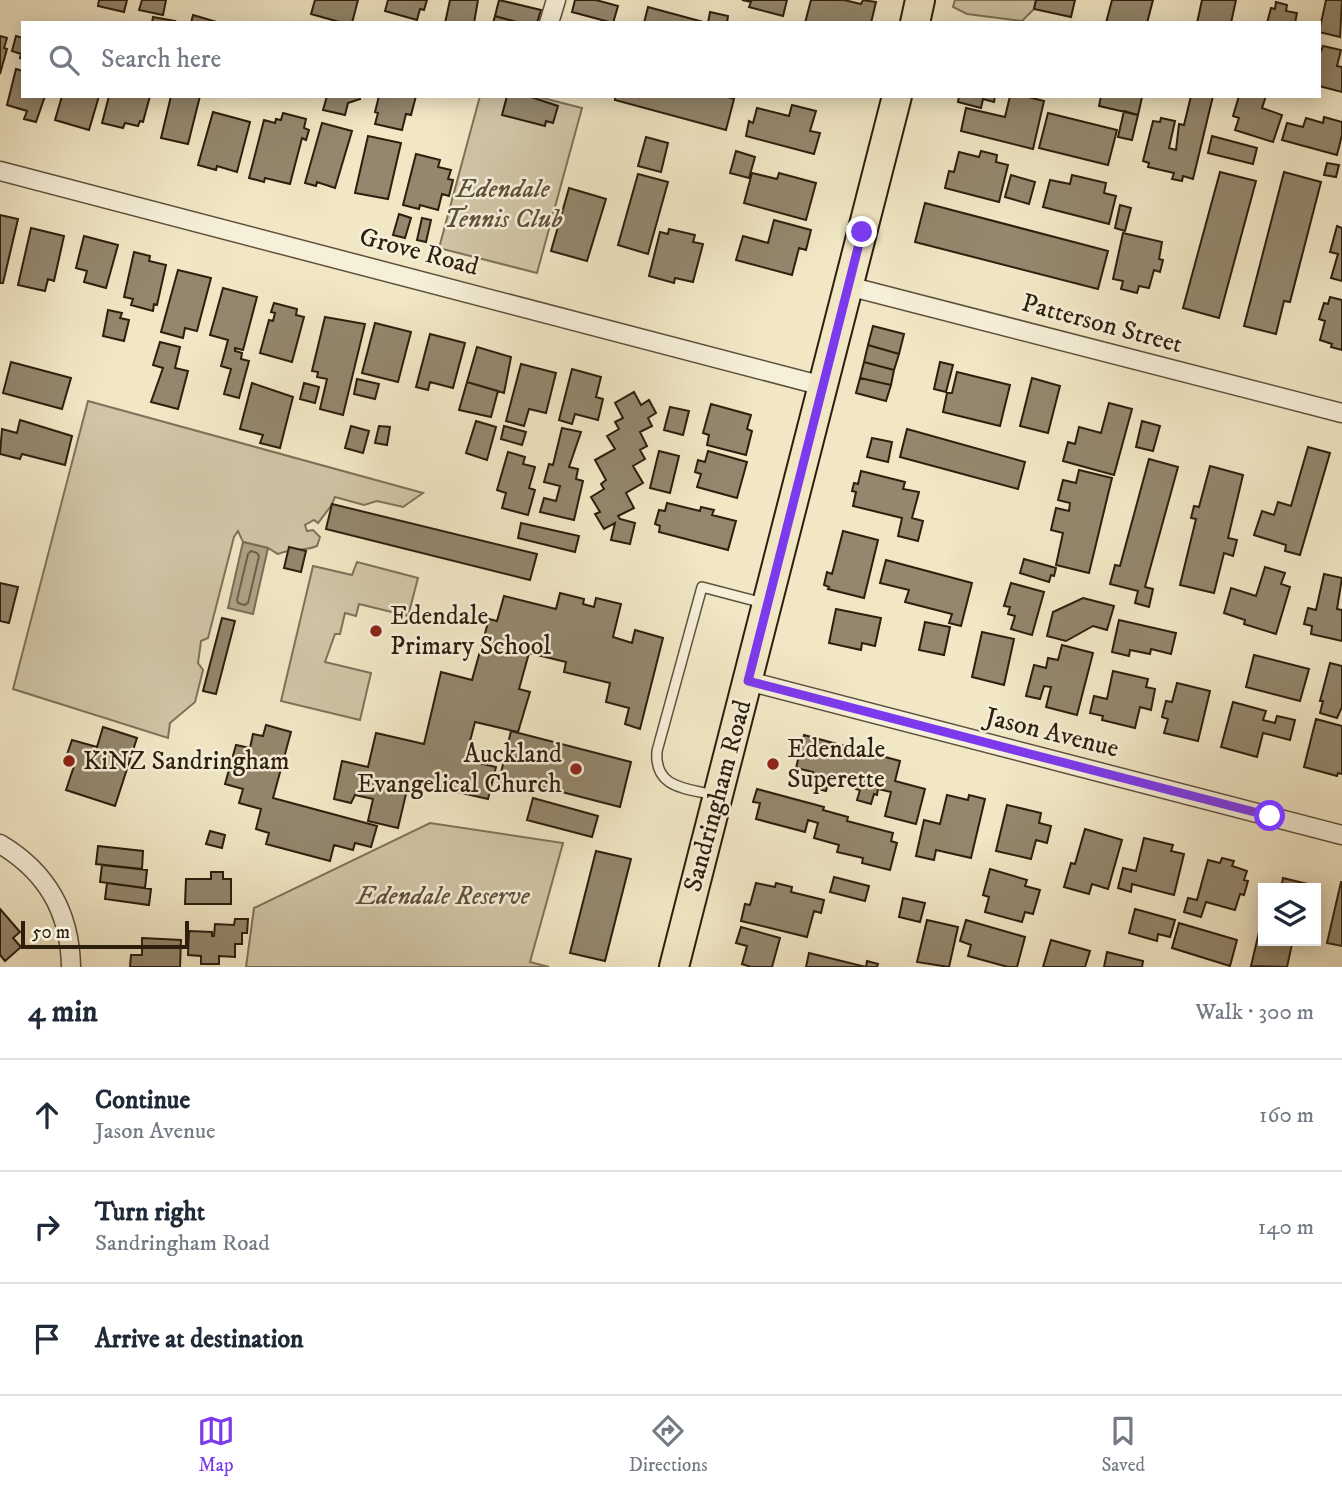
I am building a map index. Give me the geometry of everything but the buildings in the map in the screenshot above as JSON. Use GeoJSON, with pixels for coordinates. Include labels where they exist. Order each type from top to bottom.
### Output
{"type":"FeatureCollection","features":[{"type":"Feature","properties":{"kind":"main road"},"geometry":{"type":"LineString","coordinates":[[915,21],[920,0]]}},
{"type":"Feature","properties":{"kind":"main road","name":"Sandringham Road"},"geometry":{"type":"LineString","coordinates":[[674,967],[896,98]]}},
{"type":"Feature","properties":{"kind":"street"},"geometry":{"type":"LineString","coordinates":[[550,21],[556,0]]}},
{"type":"Feature","properties":{"kind":"street","name":"Grove Road"},"geometry":{"type":"LineString","coordinates":[[0,171],[823,386]]}},
{"type":"Feature","properties":{"kind":"street","name":"Patterson Street"},"geometry":{"type":"LineString","coordinates":[[848,286],[1342,413]]}},
{"type":"Feature","properties":{"kind":"street","name":"Jason Avenue"},"geometry":{"type":"LineString","coordinates":[[748,681],[1342,835]]}},
{"type":"Feature","properties":{"kind":"street"},"geometry":{"type":"LineString","coordinates":[[0,844],[31,866],[54,897],[62,914],[71,967]]}},
{"type":"Feature","properties":{"kind":"lane"},"geometry":{"type":"LineString","coordinates":[[718,796],[668,782],[660,775],[656,764],[657,751],[702,587],[768,604]]}},
{"type":"Feature","properties":{"kind":"green space"},"geometry":{"type":"Polygon","coordinates":[[[955,0],[1036,0],[1034,9],[1022,21],[967,14],[953,7],[955,0]]]}},
{"type":"Feature","properties":{"kind":"green space","name":"Edendale Tennis Club"},"geometry":{"type":"Polygon","coordinates":[[[479,98],[543,98],[582,108],[537,273],[439,248],[479,98]]]}},
{"type":"Feature","properties":{"kind":"green space"},"geometry":{"type":"Polygon","coordinates":[[[88,401],[423,493],[403,507],[377,501],[364,505],[335,497],[318,523],[314,520],[305,525],[307,531],[313,530],[320,537],[317,546],[307,549],[278,554],[268,548],[243,542],[238,531],[234,537],[208,638],[201,641],[198,663],[203,670],[195,702],[170,723],[168,738],[13,689],[88,401]]]}},
{"type":"Feature","properties":{"kind":"green space"},"geometry":{"type":"Polygon","coordinates":[[[357,562],[418,578],[408,616],[359,604],[356,616],[345,613],[340,634],[335,634],[325,662],[371,673],[360,720],[281,701],[313,566],[352,575],[357,562]]]}},
{"type":"Feature","properties":{"kind":"green space","name":"Edendale Reserve"},"geometry":{"type":"Polygon","coordinates":[[[430,823],[563,843],[530,962],[549,967],[246,967],[254,908],[430,823]]]}},
{"type":"Feature","properties":{"kind":"water"},"geometry":{"type":"Polygon","coordinates":[[[243,542],[268,548],[253,614],[228,608],[243,542]]]}},
{"type":"Feature","properties":{"kind":"place","name":"Edendale Primary School"},"geometry":{"type":"Point","coordinates":[376,631]}},
{"type":"Feature","properties":{"kind":"place","name":"KiNZ Sandringham"},"geometry":{"type":"Point","coordinates":[69,761]}},
{"type":"Feature","properties":{"kind":"place","name":"Edendale Superette"},"geometry":{"type":"Point","coordinates":[773,764]}},
{"type":"Feature","properties":{"kind":"place","name":"Auckland Evangelical Church"},"geometry":{"type":"Point","coordinates":[576,769]}},
{"type":"Feature","properties":{"kind":"route"},"geometry":{"type":"LineString","coordinates":[[862,232],[748,681],[1270,816]]}}]}
